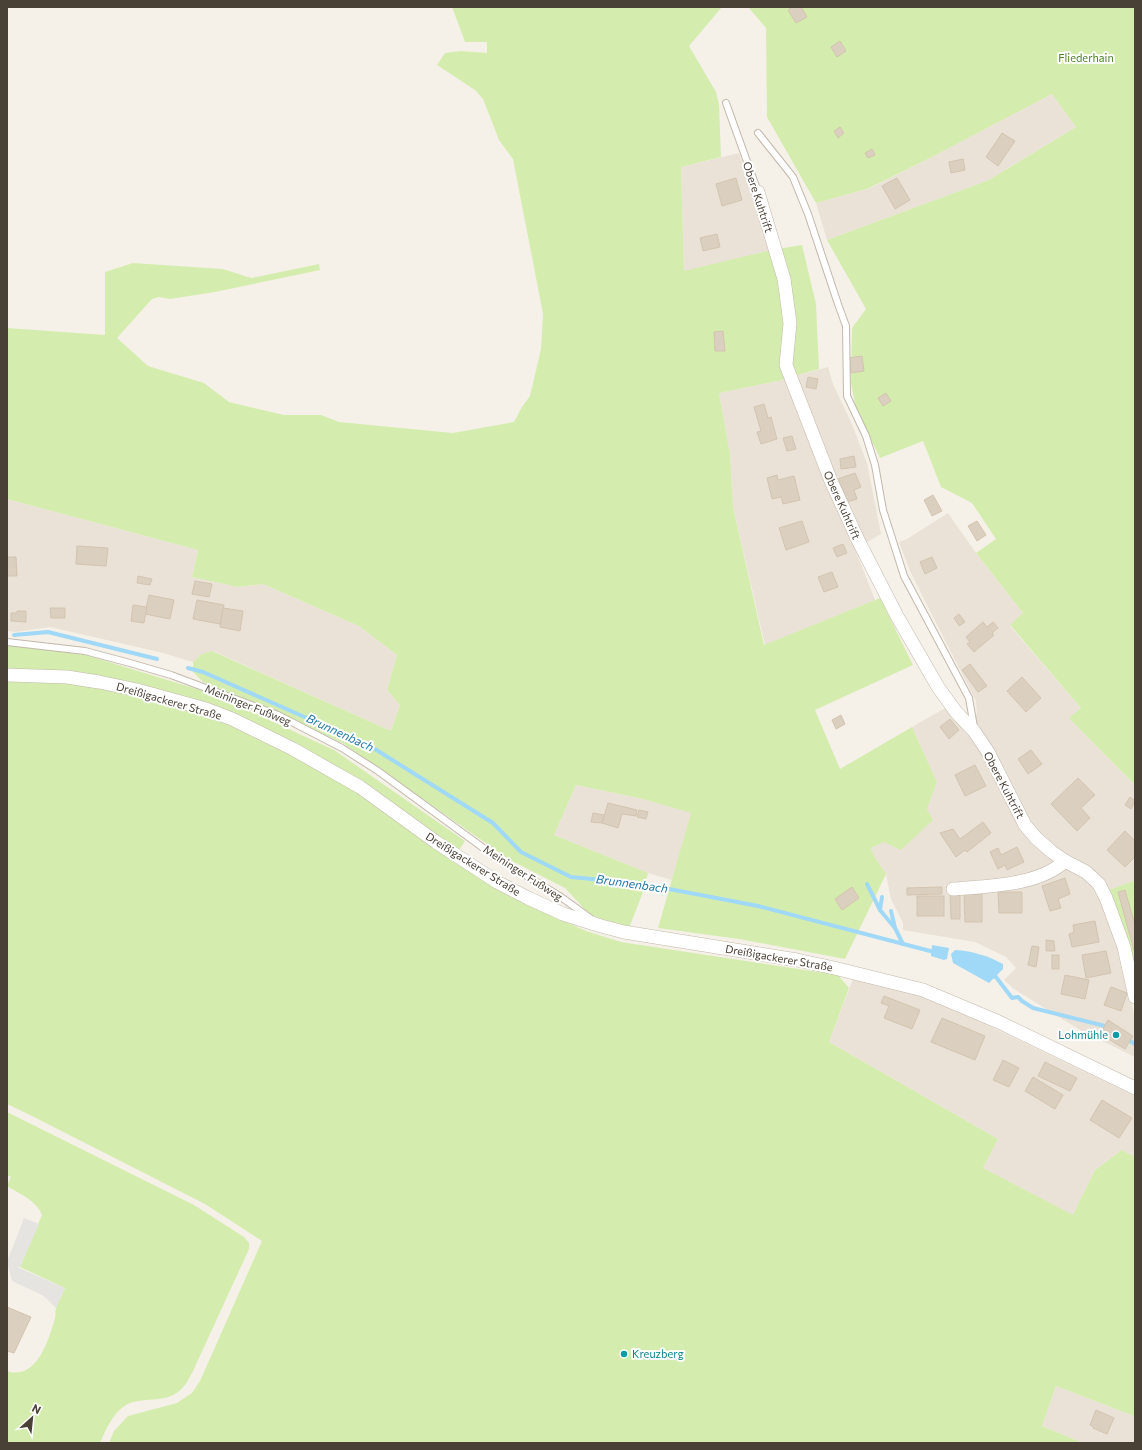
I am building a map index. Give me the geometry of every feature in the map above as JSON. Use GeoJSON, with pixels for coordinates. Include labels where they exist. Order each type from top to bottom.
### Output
{"type":"FeatureCollection","features":[{"type":"Feature","properties":{"kind":"street","name":"Obere Kuhtrift"},"geometry":{"type":"LineString","coordinates":[[758,192],[784,279],[790,323],[786,365],[831,481],[858,540],[893,609],[938,687],[956,712],[974,731],[988,752],[1025,825],[1036,838],[1065,861],[1086,872],[1099,884],[1106,898],[1124,947],[1135,996]]}},
{"type":"Feature","properties":{"kind":"street","name":"Dreißigackerer Straße"},"geometry":{"type":"LineString","coordinates":[[7,675],[67,677],[99,682],[137,690],[206,709],[232,719],[293,748],[360,787],[436,842],[497,882],[563,914],[624,932],[805,962],[903,984],[923,990],[999,1022],[1135,1088]]}},
{"type":"Feature","properties":{"kind":"street"},"geometry":{"type":"LineString","coordinates":[[953,889],[1007,884],[1050,872],[1058,868],[1065,861]]}},
{"type":"Feature","properties":{"kind":"lane","name":"Obere Kuhtrift"},"geometry":{"type":"LineString","coordinates":[[726,103],[758,192]]}},
{"type":"Feature","properties":{"kind":"lane"},"geometry":{"type":"LineString","coordinates":[[758,133],[793,177],[808,214],[846,326],[847,396],[866,436],[875,465],[883,510],[904,576],[969,698],[974,731]]}},
{"type":"Feature","properties":{"kind":"lane","name":"Meininger Fußweg"},"geometry":{"type":"LineString","coordinates":[[7,642],[85,651],[130,662],[171,675],[278,715],[342,748],[372,767],[498,858],[561,897],[601,926]]}},
{"type":"Feature","properties":{"kind":"shaded area"},"geometry":{"type":"Polygon","coordinates":[[[1052,94],[1076,127],[989,180],[827,240],[816,203],[868,189],[1052,94]]]}},
{"type":"Feature","properties":{"kind":"shaded area"},"geometry":{"type":"Polygon","coordinates":[[[739,153],[771,250],[684,272],[681,167],[739,153]]]}},
{"type":"Feature","properties":{"kind":"shaded area"},"geometry":{"type":"Polygon","coordinates":[[[828,367],[833,384],[851,422],[867,463],[881,534],[855,549],[875,600],[765,645],[733,507],[730,454],[719,393],[782,380],[828,367]]]}},
{"type":"Feature","properties":{"kind":"shaded area"},"geometry":{"type":"Polygon","coordinates":[[[7,499],[198,550],[192,577],[238,587],[263,584],[359,626],[397,655],[387,690],[400,705],[391,731],[213,651],[202,654],[193,662],[163,653],[50,627],[15,632],[7,631],[7,499]]]}},
{"type":"Feature","properties":{"kind":"shaded area"},"geometry":{"type":"Polygon","coordinates":[[[948,513],[976,553],[1023,613],[1010,626],[1081,708],[1070,718],[1135,785],[1135,885],[1133,881],[1109,890],[1100,897],[1125,971],[1135,1018],[1135,1057],[1080,1030],[1014,989],[1004,980],[1016,968],[1006,957],[975,942],[903,930],[903,923],[891,899],[886,874],[874,856],[871,848],[884,842],[927,809],[937,782],[912,727],[947,707],[959,723],[977,714],[976,701],[910,571],[899,542],[907,539],[948,513]]]}},
{"type":"Feature","properties":{"kind":"shaded area"},"geometry":{"type":"Polygon","coordinates":[[[576,785],[643,799],[692,813],[672,880],[648,873],[554,835],[576,785]]]}},
{"type":"Feature","properties":{"kind":"shaded area"},"geometry":{"type":"Polygon","coordinates":[[[853,979],[909,992],[948,1006],[1135,1096],[1135,1157],[1122,1150],[1095,1170],[1074,1216],[983,1168],[998,1139],[829,1042],[853,979]]]}},
{"type":"Feature","properties":{"kind":"shaded area"},"geometry":{"type":"Polygon","coordinates":[[[24,1218],[39,1224],[20,1267],[17,1267],[65,1288],[56,1308],[44,1296],[12,1281],[7,1262],[24,1218]]]}},
{"type":"Feature","properties":{"kind":"shaded area"},"geometry":{"type":"Polygon","coordinates":[[[1056,1386],[1134,1416],[1135,1413],[1135,1443],[1083,1443],[1042,1426],[1056,1386]]]}},
{"type":"Feature","properties":{"kind":"green space"},"geometry":{"type":"Polygon","coordinates":[[[452,7],[722,7],[689,46],[716,92],[719,105],[721,157],[681,167],[684,271],[771,250],[802,245],[816,304],[819,369],[782,380],[719,393],[730,454],[733,507],[764,645],[880,598],[913,665],[815,710],[840,769],[912,727],[937,782],[927,809],[933,820],[901,850],[884,842],[871,848],[874,856],[886,874],[845,959],[739,939],[658,928],[691,813],[643,799],[576,785],[554,835],[648,873],[643,892],[629,928],[590,915],[565,888],[510,860],[344,744],[280,713],[203,682],[193,672],[193,662],[202,654],[212,651],[391,731],[400,705],[387,690],[397,655],[359,626],[263,584],[238,587],[192,577],[198,550],[7,499],[7,328],[105,335],[105,272],[133,263],[223,269],[251,278],[319,264],[320,270],[215,292],[170,299],[159,297],[152,299],[117,338],[148,366],[204,383],[229,402],[284,415],[321,415],[339,422],[453,433],[514,422],[530,396],[541,349],[543,314],[513,159],[499,140],[483,99],[475,90],[437,65],[445,53],[461,51],[487,53],[487,42],[465,42],[452,7]]]}},
{"type":"Feature","properties":{"kind":"green space","name":"Fliederhain"},"geometry":{"type":"Polygon","coordinates":[[[748,7],[1135,7],[1135,785],[1069,718],[1081,708],[1010,625],[1023,613],[976,553],[996,539],[972,503],[941,487],[923,441],[880,458],[856,409],[851,383],[852,328],[866,309],[827,240],[989,180],[1076,127],[1052,94],[930,158],[867,189],[816,203],[767,117],[766,28],[748,7]]]}},
{"type":"Feature","properties":{"kind":"green space"},"geometry":{"type":"Polygon","coordinates":[[[7,646],[86,655],[213,694],[334,750],[465,841],[452,861],[507,895],[586,931],[621,942],[838,975],[849,988],[829,1042],[998,1139],[983,1168],[1073,1215],[1095,1170],[1122,1150],[1135,1157],[1134,1416],[1056,1386],[1042,1426],[1083,1443],[109,1443],[114,1431],[128,1416],[177,1403],[192,1393],[200,1381],[262,1241],[205,1204],[7,1104],[7,646]]]}},
{"type":"Feature","properties":{"kind":"green space"},"geometry":{"type":"Polygon","coordinates":[[[1133,881],[1135,885],[1135,970],[1128,940],[1109,890],[1133,881]]]}},
{"type":"Feature","properties":{"kind":"green space"},"geometry":{"type":"Polygon","coordinates":[[[7,1112],[194,1205],[244,1237],[249,1243],[249,1249],[193,1371],[185,1384],[173,1395],[160,1399],[132,1402],[121,1408],[107,1427],[100,1443],[7,1443],[7,1371],[17,1372],[26,1370],[34,1364],[40,1356],[49,1337],[55,1318],[56,1308],[65,1288],[20,1267],[42,1215],[40,1210],[32,1202],[7,1186],[11,1177],[7,1175],[7,1112]]]}},
{"type":"Feature","properties":{"kind":"water"},"geometry":{"type":"Polygon","coordinates":[[[932,945],[949,948],[947,959],[944,960],[931,956],[932,945]]]}},
{"type":"Feature","properties":{"kind":"water"},"geometry":{"type":"Polygon","coordinates":[[[955,950],[980,954],[1003,964],[1003,969],[989,983],[953,963],[951,954],[955,950]]]}},
{"type":"Feature","properties":{"kind":"building"},"geometry":{"type":"Polygon","coordinates":[[[793,7],[801,7],[807,17],[796,23],[788,10],[793,7]]]}},
{"type":"Feature","properties":{"kind":"building"},"geometry":{"type":"Polygon","coordinates":[[[840,41],[846,51],[837,57],[831,47],[840,41]]]}},
{"type":"Feature","properties":{"kind":"building"},"geometry":{"type":"Polygon","coordinates":[[[840,127],[844,133],[838,138],[834,131],[840,127]]]}},
{"type":"Feature","properties":{"kind":"building"},"geometry":{"type":"Polygon","coordinates":[[[1002,133],[1015,141],[998,166],[986,157],[1002,133]]]}},
{"type":"Feature","properties":{"kind":"building"},"geometry":{"type":"Polygon","coordinates":[[[872,149],[875,155],[868,158],[865,153],[872,149]]]}},
{"type":"Feature","properties":{"kind":"building"},"geometry":{"type":"Polygon","coordinates":[[[963,159],[965,170],[951,173],[949,162],[963,159]]]}},
{"type":"Feature","properties":{"kind":"building"},"geometry":{"type":"Polygon","coordinates":[[[736,178],[742,200],[722,206],[716,184],[736,178]]]}},
{"type":"Feature","properties":{"kind":"building"},"geometry":{"type":"Polygon","coordinates":[[[897,178],[910,200],[895,209],[882,186],[897,178]]]}},
{"type":"Feature","properties":{"kind":"building"},"geometry":{"type":"Polygon","coordinates":[[[717,234],[720,247],[703,251],[700,238],[717,234]]]}},
{"type":"Feature","properties":{"kind":"building"},"geometry":{"type":"Polygon","coordinates":[[[723,331],[725,351],[715,351],[714,332],[723,331]]]}},
{"type":"Feature","properties":{"kind":"building"},"geometry":{"type":"Polygon","coordinates":[[[862,356],[864,371],[851,373],[848,358],[862,356]]]}},
{"type":"Feature","properties":{"kind":"building"},"geometry":{"type":"Polygon","coordinates":[[[808,377],[818,379],[816,389],[806,387],[808,377]]]}},
{"type":"Feature","properties":{"kind":"building"},"geometry":{"type":"Polygon","coordinates":[[[886,393],[891,401],[883,406],[878,398],[886,393]]]}},
{"type":"Feature","properties":{"kind":"building"},"geometry":{"type":"Polygon","coordinates":[[[764,404],[768,418],[771,417],[777,439],[761,444],[757,432],[761,431],[754,407],[764,404]]]}},
{"type":"Feature","properties":{"kind":"building"},"geometry":{"type":"Polygon","coordinates":[[[792,436],[796,449],[787,451],[783,438],[792,436]]]}},
{"type":"Feature","properties":{"kind":"building"},"geometry":{"type":"Polygon","coordinates":[[[854,456],[856,467],[841,469],[840,459],[854,456]]]}},
{"type":"Feature","properties":{"kind":"building"},"geometry":{"type":"Polygon","coordinates":[[[855,473],[861,487],[854,490],[857,499],[847,502],[838,479],[855,473]]]}},
{"type":"Feature","properties":{"kind":"building"},"geometry":{"type":"Polygon","coordinates":[[[777,475],[778,480],[794,476],[800,500],[783,504],[781,497],[772,499],[767,478],[777,475]]]}},
{"type":"Feature","properties":{"kind":"building"},"geometry":{"type":"Polygon","coordinates":[[[933,495],[942,511],[932,516],[924,500],[933,495]]]}},
{"type":"Feature","properties":{"kind":"building"},"geometry":{"type":"Polygon","coordinates":[[[802,521],[809,542],[786,550],[779,528],[802,521]]]}},
{"type":"Feature","properties":{"kind":"building"},"geometry":{"type":"Polygon","coordinates":[[[977,521],[986,535],[977,541],[968,526],[977,521]]]}},
{"type":"Feature","properties":{"kind":"building"},"geometry":{"type":"Polygon","coordinates":[[[843,544],[847,553],[837,557],[833,548],[843,544]]]}},
{"type":"Feature","properties":{"kind":"building"},"geometry":{"type":"Polygon","coordinates":[[[77,546],[108,548],[106,566],[76,564],[77,546]]]}},
{"type":"Feature","properties":{"kind":"building"},"geometry":{"type":"Polygon","coordinates":[[[7,557],[16,557],[17,576],[7,576],[7,557]]]}},
{"type":"Feature","properties":{"kind":"building"},"geometry":{"type":"Polygon","coordinates":[[[932,557],[937,568],[925,574],[920,562],[932,557]]]}},
{"type":"Feature","properties":{"kind":"building"},"geometry":{"type":"Polygon","coordinates":[[[832,572],[838,587],[824,592],[818,577],[832,572]]]}},
{"type":"Feature","properties":{"kind":"building"},"geometry":{"type":"Polygon","coordinates":[[[138,576],[152,579],[150,585],[137,583],[138,576]]]}},
{"type":"Feature","properties":{"kind":"building"},"geometry":{"type":"Polygon","coordinates":[[[195,581],[212,584],[209,597],[192,594],[195,581]]]}},
{"type":"Feature","properties":{"kind":"building"},"geometry":{"type":"Polygon","coordinates":[[[149,595],[174,600],[170,619],[145,614],[149,595]]]}},
{"type":"Feature","properties":{"kind":"building"},"geometry":{"type":"Polygon","coordinates":[[[197,600],[224,605],[220,624],[193,619],[197,600]]]}},
{"type":"Feature","properties":{"kind":"building"},"geometry":{"type":"Polygon","coordinates":[[[133,605],[147,607],[144,623],[131,621],[133,605]]]}},
{"type":"Feature","properties":{"kind":"building"},"geometry":{"type":"Polygon","coordinates":[[[50,608],[65,608],[65,618],[51,618],[50,608]]]}},
{"type":"Feature","properties":{"kind":"building"},"geometry":{"type":"Polygon","coordinates":[[[223,608],[243,611],[240,631],[220,627],[223,608]]]}},
{"type":"Feature","properties":{"kind":"building"},"geometry":{"type":"Polygon","coordinates":[[[17,611],[26,611],[26,622],[11,621],[11,613],[17,613],[17,611]]]}},
{"type":"Feature","properties":{"kind":"building"},"geometry":{"type":"Polygon","coordinates":[[[959,614],[965,622],[959,626],[954,618],[959,614]]]}},
{"type":"Feature","properties":{"kind":"building"},"geometry":{"type":"Polygon","coordinates":[[[983,622],[987,627],[993,622],[998,628],[992,633],[994,635],[974,652],[967,644],[970,642],[966,637],[983,622]]]}},
{"type":"Feature","properties":{"kind":"building"},"geometry":{"type":"Polygon","coordinates":[[[970,664],[987,686],[978,692],[962,670],[970,664]]]}},
{"type":"Feature","properties":{"kind":"building"},"geometry":{"type":"Polygon","coordinates":[[[1022,677],[1041,698],[1026,712],[1007,691],[1022,677]]]}},
{"type":"Feature","properties":{"kind":"building"},"geometry":{"type":"Polygon","coordinates":[[[841,715],[845,724],[836,729],[832,720],[841,715]]]}},
{"type":"Feature","properties":{"kind":"building"},"geometry":{"type":"Polygon","coordinates":[[[950,719],[959,730],[949,739],[940,727],[950,719]]]}},
{"type":"Feature","properties":{"kind":"building"},"geometry":{"type":"Polygon","coordinates":[[[1031,750],[1042,764],[1028,774],[1018,759],[1031,750]]]}},
{"type":"Feature","properties":{"kind":"building"},"geometry":{"type":"Polygon","coordinates":[[[975,765],[986,786],[965,796],[955,775],[975,765]]]}},
{"type":"Feature","properties":{"kind":"building"},"geometry":{"type":"Polygon","coordinates":[[[1078,778],[1095,795],[1081,808],[1090,818],[1077,831],[1051,804],[1078,778]]]}},
{"type":"Feature","properties":{"kind":"building"},"geometry":{"type":"Polygon","coordinates":[[[1130,797],[1135,801],[1131,809],[1125,805],[1130,797]]]}},
{"type":"Feature","properties":{"kind":"building"},"geometry":{"type":"Polygon","coordinates":[[[608,803],[637,810],[636,816],[622,814],[618,828],[602,823],[608,803]]]}},
{"type":"Feature","properties":{"kind":"building"},"geometry":{"type":"Polygon","coordinates":[[[639,810],[648,812],[646,819],[637,817],[639,810]]]}},
{"type":"Feature","properties":{"kind":"building"},"geometry":{"type":"Polygon","coordinates":[[[593,813],[604,815],[602,823],[591,822],[593,813]]]}},
{"type":"Feature","properties":{"kind":"building"},"geometry":{"type":"Polygon","coordinates":[[[983,822],[991,833],[967,852],[965,850],[956,857],[940,833],[953,829],[960,839],[983,822]]]}},
{"type":"Feature","properties":{"kind":"building"},"geometry":{"type":"Polygon","coordinates":[[[1125,831],[1135,841],[1135,857],[1125,867],[1107,850],[1125,831]]]}},
{"type":"Feature","properties":{"kind":"building"},"geometry":{"type":"Polygon","coordinates":[[[1017,847],[1024,862],[1007,870],[1005,865],[998,869],[990,852],[998,848],[1001,855],[1017,847]]]}},
{"type":"Feature","properties":{"kind":"building"},"geometry":{"type":"Polygon","coordinates":[[[1065,878],[1070,894],[1058,899],[1061,908],[1050,911],[1042,886],[1065,878]]]}},
{"type":"Feature","properties":{"kind":"building"},"geometry":{"type":"Polygon","coordinates":[[[852,887],[859,898],[842,910],[835,899],[852,887]]]}},
{"type":"Feature","properties":{"kind":"building"},"geometry":{"type":"Polygon","coordinates":[[[942,887],[942,894],[907,895],[907,888],[942,887]]]}},
{"type":"Feature","properties":{"kind":"building"},"geometry":{"type":"Polygon","coordinates":[[[1125,890],[1135,925],[1135,954],[1118,892],[1125,890]]]}},
{"type":"Feature","properties":{"kind":"building"},"geometry":{"type":"Polygon","coordinates":[[[950,892],[960,892],[960,919],[951,919],[950,892]]]}},
{"type":"Feature","properties":{"kind":"building"},"geometry":{"type":"Polygon","coordinates":[[[998,892],[1022,892],[1022,913],[999,913],[998,892]]]}},
{"type":"Feature","properties":{"kind":"building"},"geometry":{"type":"Polygon","coordinates":[[[964,894],[982,894],[982,922],[965,922],[964,894]]]}},
{"type":"Feature","properties":{"kind":"building"},"geometry":{"type":"Polygon","coordinates":[[[917,896],[944,896],[944,916],[917,916],[917,896]]]}},
{"type":"Feature","properties":{"kind":"building"},"geometry":{"type":"Polygon","coordinates":[[[1095,921],[1099,942],[1072,947],[1069,934],[1074,932],[1073,925],[1095,921]]]}},
{"type":"Feature","properties":{"kind":"building"},"geometry":{"type":"Polygon","coordinates":[[[1046,940],[1054,941],[1055,951],[1046,951],[1046,940]]]}},
{"type":"Feature","properties":{"kind":"building"},"geometry":{"type":"Polygon","coordinates":[[[1032,946],[1039,947],[1036,967],[1028,965],[1032,946]]]}},
{"type":"Feature","properties":{"kind":"building"},"geometry":{"type":"Polygon","coordinates":[[[1106,951],[1111,973],[1086,978],[1082,955],[1106,951]]]}},
{"type":"Feature","properties":{"kind":"building"},"geometry":{"type":"Polygon","coordinates":[[[1052,955],[1059,955],[1059,969],[1052,969],[1052,955]]]}},
{"type":"Feature","properties":{"kind":"building"},"geometry":{"type":"Polygon","coordinates":[[[1065,975],[1089,980],[1085,999],[1061,994],[1065,975]]]}},
{"type":"Feature","properties":{"kind":"building"},"geometry":{"type":"Polygon","coordinates":[[[1111,987],[1127,993],[1121,1011],[1104,1005],[1111,987]]]}},
{"type":"Feature","properties":{"kind":"building"},"geometry":{"type":"Polygon","coordinates":[[[884,996],[920,1010],[912,1029],[884,1018],[889,1006],[881,1003],[884,996]]]}},
{"type":"Feature","properties":{"kind":"building"},"geometry":{"type":"Polygon","coordinates":[[[942,1018],[985,1036],[975,1060],[931,1042],[942,1018]]]}},
{"type":"Feature","properties":{"kind":"building","name":"Lohmühle"},"geometry":{"type":"Polygon","coordinates":[[[1108,1020],[1133,1036],[1125,1049],[1100,1034],[1108,1020]]]}},
{"type":"Feature","properties":{"kind":"building"},"geometry":{"type":"Polygon","coordinates":[[[1003,1060],[1019,1068],[1009,1087],[993,1080],[1003,1060]]]}},
{"type":"Feature","properties":{"kind":"building"},"geometry":{"type":"Polygon","coordinates":[[[1045,1062],[1077,1078],[1070,1091],[1038,1076],[1045,1062]]]}},
{"type":"Feature","properties":{"kind":"building"},"geometry":{"type":"Polygon","coordinates":[[[1033,1077],[1063,1095],[1055,1109],[1025,1091],[1033,1077]]]}},
{"type":"Feature","properties":{"kind":"building"},"geometry":{"type":"Polygon","coordinates":[[[1102,1100],[1132,1118],[1119,1138],[1090,1120],[1102,1100]]]}},
{"type":"Feature","properties":{"kind":"building"},"geometry":{"type":"Polygon","coordinates":[[[7,1307],[31,1317],[14,1353],[7,1351],[7,1307]]]}},
{"type":"Feature","properties":{"kind":"building"},"geometry":{"type":"Polygon","coordinates":[[[1096,1410],[1114,1418],[1107,1434],[1093,1428],[1094,1427],[1090,1425],[1096,1410]]]}},
{"type":"Feature","properties":{"kind":"waterway","name":"Brunnenbach"},"geometry":{"type":"LineString","coordinates":[[14,635],[48,632],[157,659]]}},
{"type":"Feature","properties":{"kind":"waterway","name":"Brunnenbach"},"geometry":{"type":"LineString","coordinates":[[188,668],[203,672],[370,746],[493,823],[521,852],[571,877],[643,884],[758,906],[934,952]]}},
{"type":"Feature","properties":{"kind":"waterway"},"geometry":{"type":"LineString","coordinates":[[867,884],[880,910]]}},
{"type":"Feature","properties":{"kind":"waterway"},"geometry":{"type":"LineString","coordinates":[[882,897],[880,910],[895,928]]}},
{"type":"Feature","properties":{"kind":"waterway"},"geometry":{"type":"LineString","coordinates":[[891,911],[895,928],[903,944]]}},
{"type":"Feature","properties":{"kind":"waterway","name":"Brunnenbach"},"geometry":{"type":"LineString","coordinates":[[992,976],[996,977],[1012,998],[1018,997],[1033,1008],[1105,1026]]}},
{"type":"Feature","properties":{"kind":"waterway","name":"Brunnenbach"},"geometry":{"type":"LineString","coordinates":[[1130,1041],[1135,1044]]}},
{"type":"Feature","properties":{"kind":"place","name":"Lohmühle"},"geometry":{"type":"Point","coordinates":[1116,1035]}},
{"type":"Feature","properties":{"kind":"place","name":"Kreuzberg"},"geometry":{"type":"Point","coordinates":[624,1354]}}]}
